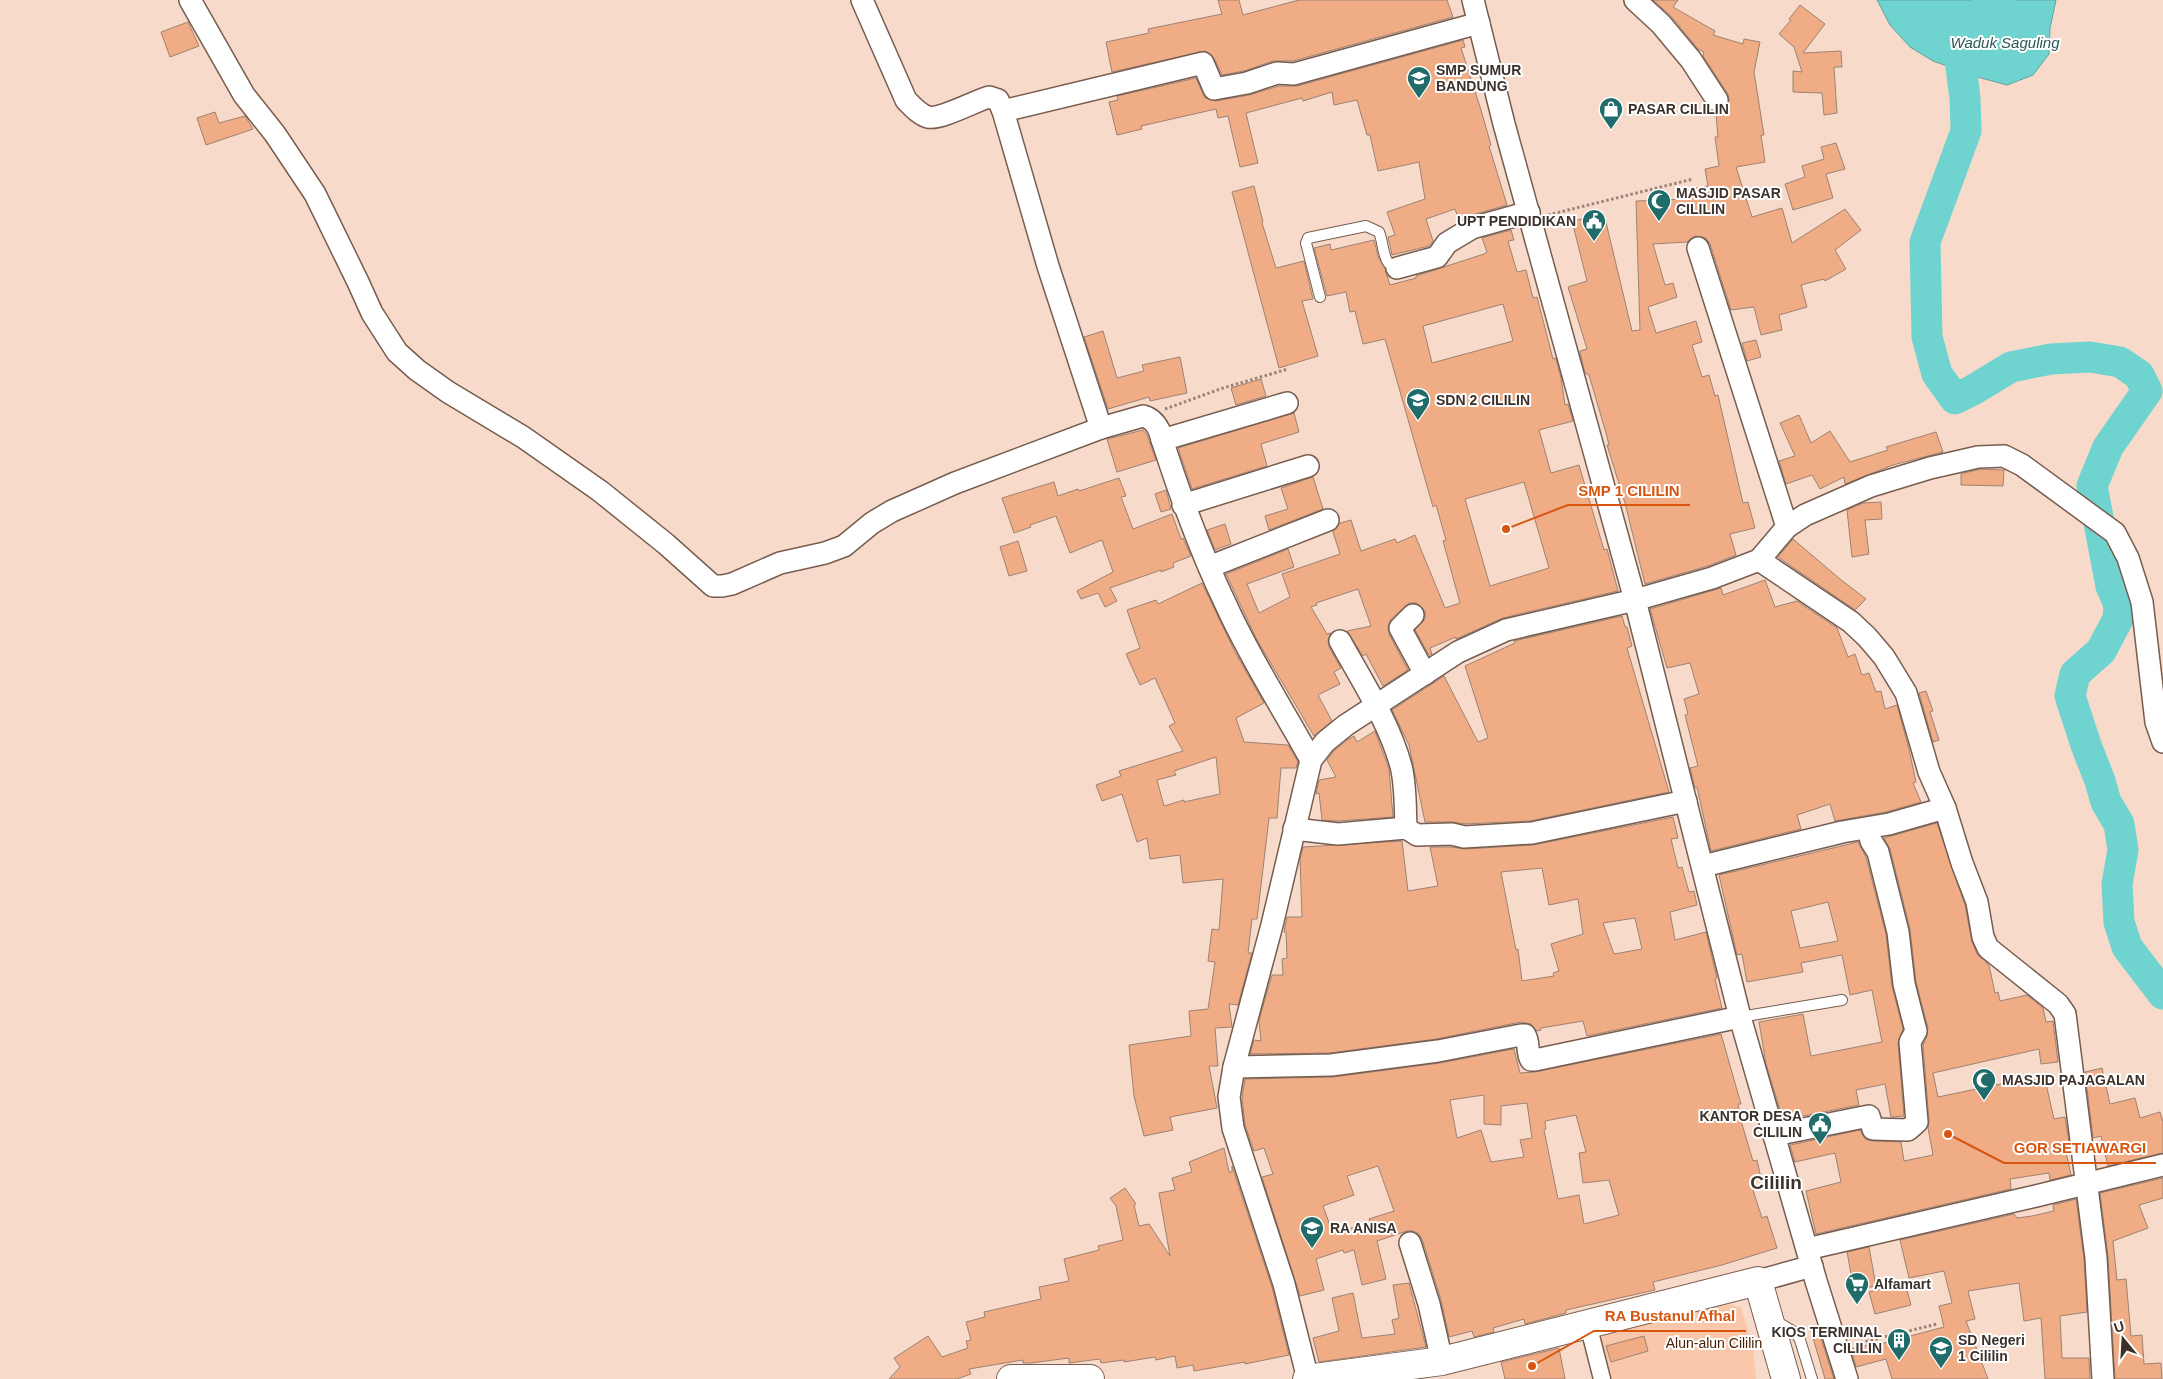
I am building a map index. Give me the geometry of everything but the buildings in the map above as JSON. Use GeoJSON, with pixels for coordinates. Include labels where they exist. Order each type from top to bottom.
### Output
{"type":"FeatureCollection","features":[{"type":"Feature","properties":{"kind":"main road"},"geometry":{"type":"LineString","coordinates":[[1308,1379],[1442,1361],[1758,1281],[1786,1379]]}},
{"type":"Feature","properties":{"kind":"main road"},"geometry":{"type":"LineString","coordinates":[[1011,1379],[1090,1379]]}},
{"type":"Feature","properties":{"kind":"street"},"geometry":{"type":"LineString","coordinates":[[190,0],[244,95],[275,134],[315,194],[372,313],[398,352],[417,370],[448,392],[523,437],[600,491],[666,544],[713,586],[732,584],[780,563],[825,553],[844,546],[872,522],[892,511],[956,483],[1101,428],[1143,416],[1149,418],[1155,423],[1183,505],[1209,567],[1250,654],[1311,760]]}},
{"type":"Feature","properties":{"kind":"street"},"geometry":{"type":"LineString","coordinates":[[862,0],[906,100],[923,115],[934,117],[989,97],[998,100],[1003,111],[1048,266],[1101,428]]}},
{"type":"Feature","properties":{"kind":"street"},"geometry":{"type":"LineString","coordinates":[[1473,0],[1635,600],[1740,1017],[1847,1379]]}},
{"type":"Feature","properties":{"kind":"street"},"geometry":{"type":"LineString","coordinates":[[1635,0],[1660,24],[1691,60],[1717,100]]}},
{"type":"Feature","properties":{"kind":"street"},"geometry":{"type":"LineString","coordinates":[[1003,111],[1203,63],[1214,89],[1247,83],[1277,73],[1294,74],[1479,23]]}},
{"type":"Feature","properties":{"kind":"street"},"geometry":{"type":"LineString","coordinates":[[1397,268],[1437,257],[1447,243],[1472,228],[1530,216]]}},
{"type":"Feature","properties":{"kind":"street"},"geometry":{"type":"LineString","coordinates":[[1698,248],[1787,527]]}},
{"type":"Feature","properties":{"kind":"street"},"geometry":{"type":"LineString","coordinates":[[1162,440],[1287,403]]}},
{"type":"Feature","properties":{"kind":"street"},"geometry":{"type":"LineString","coordinates":[[1308,1379],[1284,1284],[1229,1113],[1228,1097],[1234,1067],[1272,925],[1311,760],[1325,742],[1339,731],[1458,652],[1506,630],[1635,600],[1712,578],[1759,560],[1787,527],[1805,515],[1871,486],[1930,468],[1978,457],[2004,456],[2022,464],[2115,533],[2128,558],[2142,602],[2156,722],[2163,742]]}},
{"type":"Feature","properties":{"kind":"street"},"geometry":{"type":"LineString","coordinates":[[1183,505],[1308,466]]}},
{"type":"Feature","properties":{"kind":"street"},"geometry":{"type":"LineString","coordinates":[[1209,567],[1328,520]]}},
{"type":"Feature","properties":{"kind":"street"},"geometry":{"type":"LineString","coordinates":[[1759,560],[1851,622],[1884,657],[1906,693],[1929,772],[1946,808],[1962,862],[1977,902],[1983,938],[1988,948],[2052,1000],[2064,1014],[2096,1258],[2103,1379]]}},
{"type":"Feature","properties":{"kind":"street"},"geometry":{"type":"LineString","coordinates":[[1413,615],[1400,628],[1425,674]]}},
{"type":"Feature","properties":{"kind":"street"},"geometry":{"type":"LineString","coordinates":[[1340,641],[1376,706],[1401,767],[1406,828]]}},
{"type":"Feature","properties":{"kind":"street"},"geometry":{"type":"LineString","coordinates":[[1294,829],[1338,834],[1406,828],[1417,835],[1452,834],[1464,837],[1516,835],[1600,820],[1686,801]]}},
{"type":"Feature","properties":{"kind":"street"},"geometry":{"type":"LineString","coordinates":[[1703,866],[1842,832],[1868,829],[1946,808]]}},
{"type":"Feature","properties":{"kind":"street"},"geometry":{"type":"LineString","coordinates":[[1774,1135],[1869,1116],[1873,1129],[1908,1130],[1917,1122],[1910,1042],[1916,1031],[1904,984],[1898,932],[1878,852],[1871,842],[1868,829]]}},
{"type":"Feature","properties":{"kind":"street"},"geometry":{"type":"LineString","coordinates":[[1234,1067],[1331,1065],[1438,1051],[1521,1034],[1527,1038],[1529,1056],[1532,1060],[1535,1060],[1740,1017]]}},
{"type":"Feature","properties":{"kind":"street"},"geometry":{"type":"LineString","coordinates":[[1758,1281],[1810,1257],[2036,1196],[2163,1165]]}},
{"type":"Feature","properties":{"kind":"street"},"geometry":{"type":"LineString","coordinates":[[1410,1243],[1429,1304],[1442,1361]]}},
{"type":"Feature","properties":{"kind":"street"},"geometry":{"type":"LineString","coordinates":[[1588,1324],[1602,1379]]}},
{"type":"Feature","properties":{"kind":"lane"},"geometry":{"type":"LineString","coordinates":[[1320,297],[1306,243],[1308,238],[1366,226],[1371,227],[1379,232],[1386,262],[1392,268],[1397,268]]}},
{"type":"Feature","properties":{"kind":"lane"},"geometry":{"type":"LineString","coordinates":[[1740,1017],[1842,1000]]}},
{"type":"Feature","properties":{"kind":"lane"},"geometry":{"type":"LineString","coordinates":[[1769,1317],[1796,1333],[1812,1379]]}},
{"type":"Feature","properties":{"kind":"path"},"geometry":{"type":"LineString","coordinates":[[1530,216],[1693,179]]}},
{"type":"Feature","properties":{"kind":"path"},"geometry":{"type":"LineString","coordinates":[[1149,418],[1170,406],[1288,369]]}},
{"type":"Feature","properties":{"kind":"path"},"geometry":{"type":"LineString","coordinates":[[1838,1348],[1937,1324]]}},
{"type":"Feature","properties":{"kind":"green space","name":"Alun-alun Cililin"},"geometry":{"type":"Polygon","coordinates":[[[1725,1304],[1741,1307],[1753,1347],[1756,1379],[1609,1379],[1598,1337],[1725,1304]]]}},
{"type":"Feature","properties":{"kind":"water","name":"Waduk Saguling"},"geometry":{"type":"Polygon","coordinates":[[[1877,0],[2056,0],[2050,28],[2049,54],[2033,75],[2007,85],[1981,78],[1933,61],[1910,47],[1890,25],[1877,0]]]}},
{"type":"Feature","properties":{"kind":"waterway"},"geometry":{"type":"LineString","coordinates":[[2000,0],[1964,24],[1958,44],[1965,98],[1966,131],[1925,242],[1927,337],[1937,374],[1955,399],[2011,367],[2051,359],[2090,357],[2120,362],[2139,375],[2147,391],[2108,447],[2092,486],[2111,586],[2119,605],[2118,619],[2101,651],[2075,674],[2070,696],[2106,802],[2119,824],[2123,850],[2117,884],[2119,922],[2127,947],[2163,994]]}},
{"type":"Feature","properties":{"kind":"place","name":"SMP SUMUR BANDUNG"},"geometry":{"type":"Point","coordinates":[1419,99]}},
{"type":"Feature","properties":{"kind":"place","name":"PASAR CILILIN"},"geometry":{"type":"Point","coordinates":[1611,130]}},
{"type":"Feature","properties":{"kind":"place","name":"MASJID PASAR CILILIN"},"geometry":{"type":"Point","coordinates":[1659,222]}},
{"type":"Feature","properties":{"kind":"place","name":"UPT PENDIDIKAN"},"geometry":{"type":"Point","coordinates":[1594,242]}},
{"type":"Feature","properties":{"kind":"place","name":"SDN 2 CILILIN"},"geometry":{"type":"Point","coordinates":[1418,421]}},
{"type":"Feature","properties":{"kind":"place","name":"SMP 1 CILILIN"},"geometry":{"type":"Point","coordinates":[1506,529]}},
{"type":"Feature","properties":{"kind":"place","name":"MASJID PAJAGALAN"},"geometry":{"type":"Point","coordinates":[1984,1101]}},
{"type":"Feature","properties":{"kind":"place","name":"GOR SETIAWARGI"},"geometry":{"type":"Point","coordinates":[1948,1134]}},
{"type":"Feature","properties":{"kind":"place","name":"KANTOR DESA CILILIN"},"geometry":{"type":"Point","coordinates":[1820,1145]}},
{"type":"Feature","properties":{"kind":"place","name":"RA ANISA"},"geometry":{"type":"Point","coordinates":[1312,1249]}},
{"type":"Feature","properties":{"kind":"place","name":"Alfamart"},"geometry":{"type":"Point","coordinates":[1857,1305]}},
{"type":"Feature","properties":{"kind":"place","name":"KIOS TERMINAL CILILIN"},"geometry":{"type":"Point","coordinates":[1899,1361]}},
{"type":"Feature","properties":{"kind":"place","name":"RA Bustanul Afhal"},"geometry":{"type":"Point","coordinates":[1532,1366]}},
{"type":"Feature","properties":{"kind":"place","name":"SD Negeri 1 Cililin"},"geometry":{"type":"Point","coordinates":[1941,1369]}},
{"type":"Feature","properties":{"kind":"district","name":"Cililin"},"geometry":{"type":"Point","coordinates":[1776,1182]}}]}
